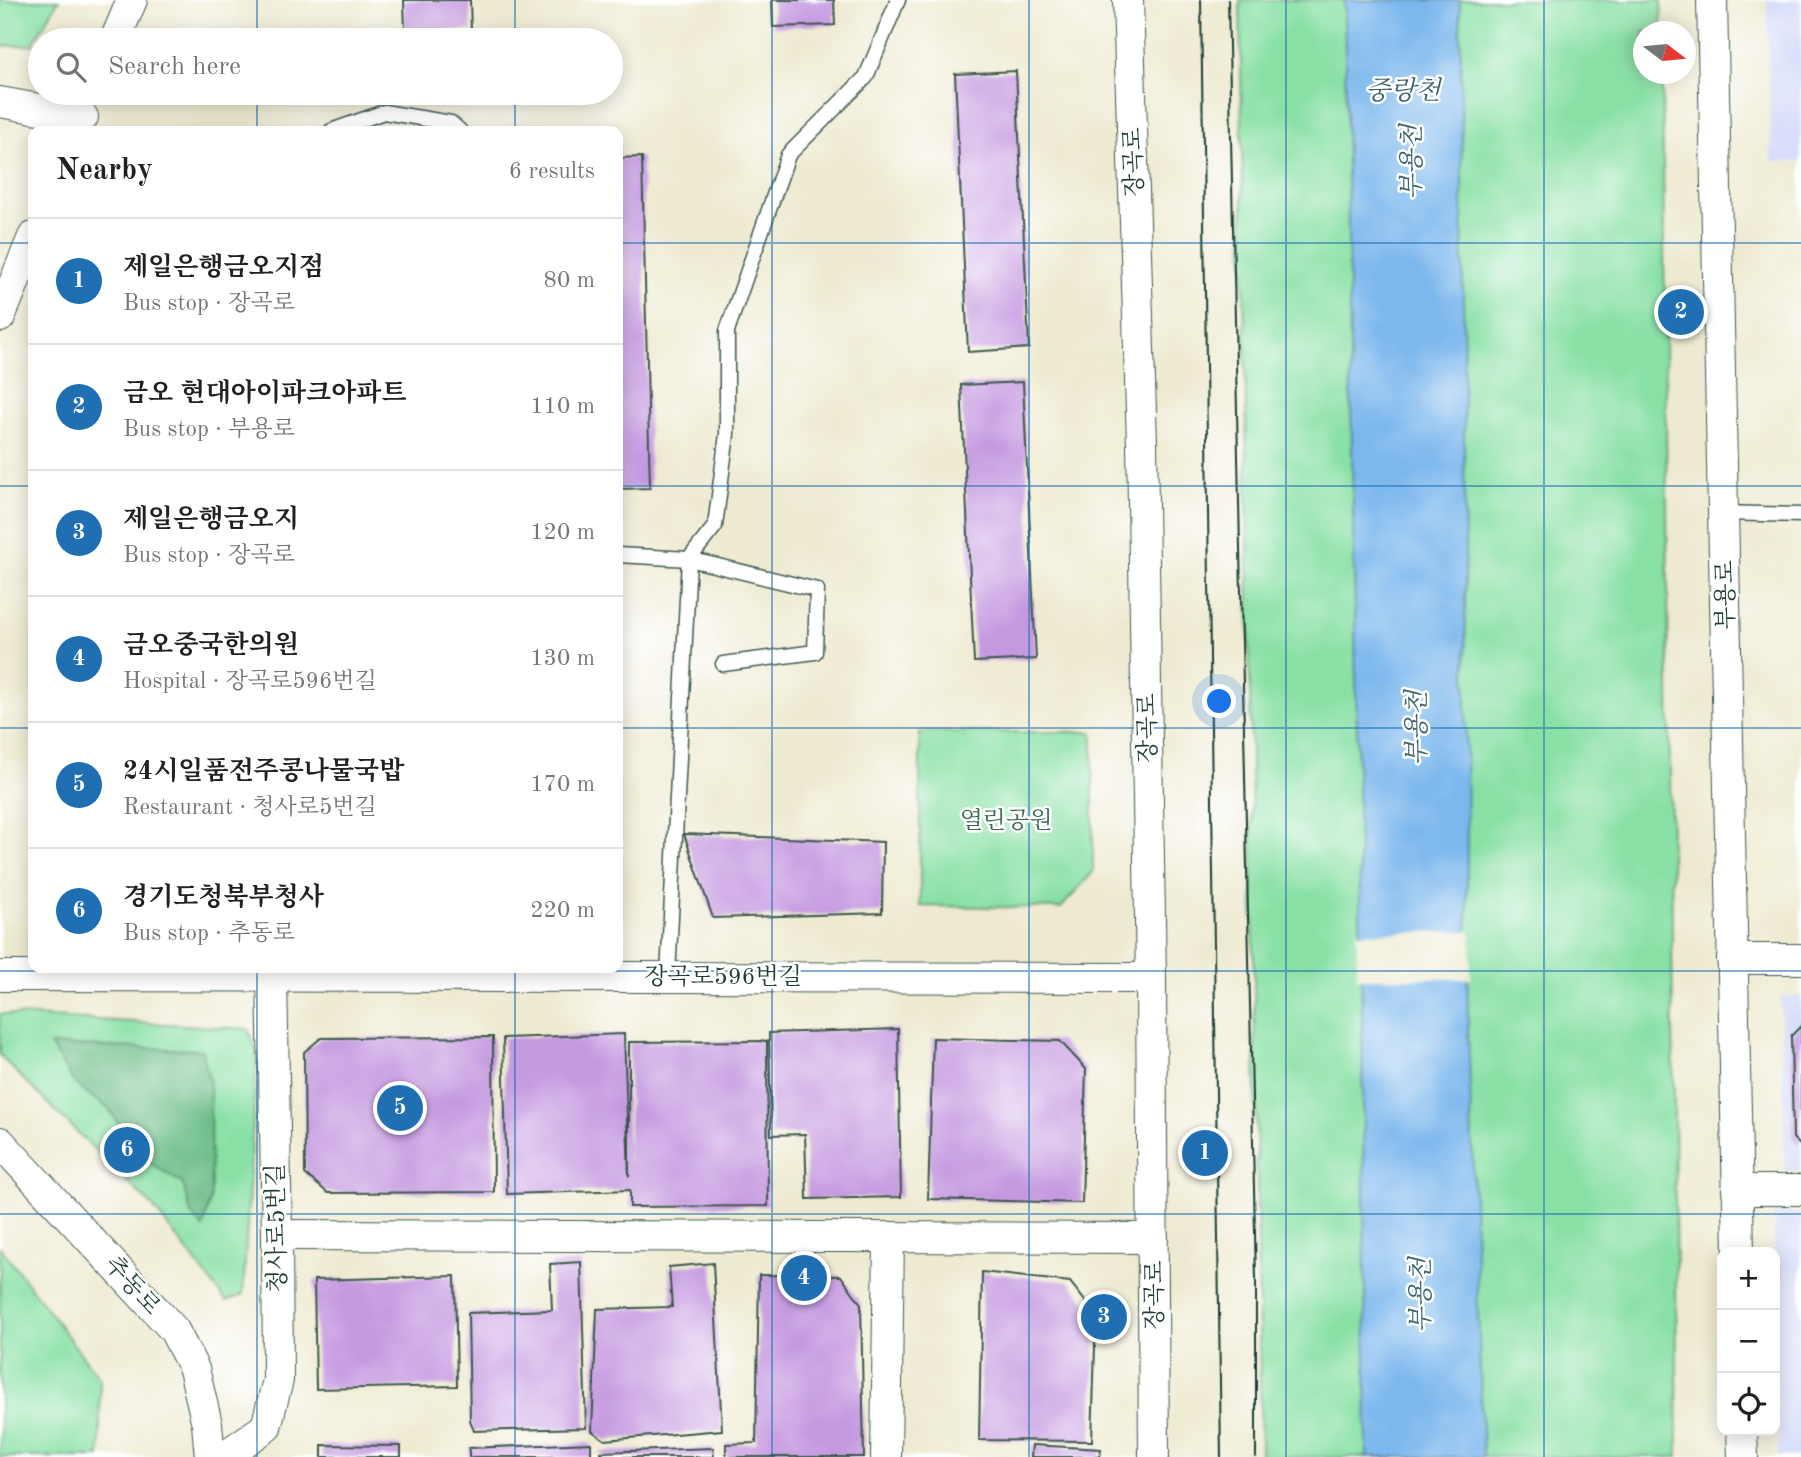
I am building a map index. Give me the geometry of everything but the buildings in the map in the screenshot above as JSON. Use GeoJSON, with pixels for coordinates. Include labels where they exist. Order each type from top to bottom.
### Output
{"type":"FeatureCollection","features":[{"type":"Feature","properties":{"kind":"street"},"geometry":{"type":"LineString","coordinates":[[120,28],[132,0]]}},
{"type":"Feature","properties":{"kind":"street","name":"장곡로"},"geometry":{"type":"LineString","coordinates":[[1128,0],[1142,444],[1151,978],[1154,1457]]}},
{"type":"Feature","properties":{"kind":"street","name":"부용로"},"geometry":{"type":"LineString","coordinates":[[1712,0],[1739,1247]]}},
{"type":"Feature","properties":{"kind":"street"},"geometry":{"type":"LineString","coordinates":[[0,102],[84,114]]}},
{"type":"Feature","properties":{"kind":"street"},"geometry":{"type":"LineString","coordinates":[[0,317],[28,249]]}},
{"type":"Feature","properties":{"kind":"street"},"geometry":{"type":"LineString","coordinates":[[1732,959],[1801,959]]}},
{"type":"Feature","properties":{"kind":"street","name":"장곡로596번길"},"geometry":{"type":"LineString","coordinates":[[0,976],[1151,978]]}},
{"type":"Feature","properties":{"kind":"street","name":"청사로5번길"},"geometry":{"type":"LineString","coordinates":[[223,1457],[266,1427],[278,1380],[272,976]]}},
{"type":"Feature","properties":{"kind":"street","name":"추동로"},"geometry":{"type":"LineString","coordinates":[[0,1142],[174,1330],[194,1369],[207,1424],[210,1457]]}},
{"type":"Feature","properties":{"kind":"street"},"geometry":{"type":"LineString","coordinates":[[1737,1190],[1801,1190]]}},
{"type":"Feature","properties":{"kind":"street"},"geometry":{"type":"LineString","coordinates":[[277,1235],[1153,1238]]}},
{"type":"Feature","properties":{"kind":"street"},"geometry":{"type":"LineString","coordinates":[[886,1457],[889,1237]]}},
{"type":"Feature","properties":{"kind":"street"},"geometry":{"type":"LineString","coordinates":[[1742,1436],[1743,1457]]}},
{"type":"Feature","properties":{"kind":"lane"},"geometry":{"type":"LineString","coordinates":[[668,976],[689,559],[715,526],[727,434],[727,331],[788,155],[866,77],[898,0]]}},
{"type":"Feature","properties":{"kind":"lane"},"geometry":{"type":"LineString","coordinates":[[345,126],[384,112],[451,122],[455,126]]}},
{"type":"Feature","properties":{"kind":"lane"},"geometry":{"type":"LineString","coordinates":[[1723,513],[1801,515]]}},
{"type":"Feature","properties":{"kind":"lane"},"geometry":{"type":"LineString","coordinates":[[623,555],[689,559],[817,590],[815,652],[723,664]]}},
{"type":"Feature","properties":{"kind":"shaded area"},"geometry":{"type":"Polygon","coordinates":[[[1767,0],[1801,0],[1801,161],[1771,161],[1767,0]]]}},
{"type":"Feature","properties":{"kind":"shaded area"},"geometry":{"type":"Polygon","coordinates":[[[1781,996],[1801,996],[1801,1171],[1785,1171],[1781,996]]]}},
{"type":"Feature","properties":{"kind":"shaded area"},"geometry":{"type":"Polygon","coordinates":[[[1774,1213],[1801,1213],[1801,1457],[1778,1457],[1780,1247],[1775,1247],[1774,1213]]]}},
{"type":"Feature","properties":{"kind":"green space"},"geometry":{"type":"Polygon","coordinates":[[[0,0],[59,0],[42,28],[28,28],[28,45],[0,46],[0,0]]]}},
{"type":"Feature","properties":{"kind":"green space"},"geometry":{"type":"Polygon","coordinates":[[[1240,0],[1661,0],[1662,21],[1633,21],[1633,84],[1662,84],[1678,1457],[1261,1457],[1240,0]]]}},
{"type":"Feature","properties":{"kind":"green space","name":"열린공원"},"geometry":{"type":"Polygon","coordinates":[[[920,732],[1093,732],[1093,872],[1061,908],[920,906],[920,732]]]}},
{"type":"Feature","properties":{"kind":"green space"},"geometry":{"type":"Polygon","coordinates":[[[0,1014],[248,1029],[257,1052],[243,1295],[226,1301],[153,1207],[0,1055],[0,1014]]]}},
{"type":"Feature","properties":{"kind":"green space"},"geometry":{"type":"Polygon","coordinates":[[[50,1045],[202,1050],[210,1082],[211,1196],[203,1228],[191,1214],[183,1184],[138,1155],[109,1109],[75,1084],[50,1045]]]}},
{"type":"Feature","properties":{"kind":"green space"},"geometry":{"type":"Polygon","coordinates":[[[0,1247],[100,1379],[100,1457],[0,1457],[0,1247]]]}},
{"type":"Feature","properties":{"kind":"water","name":"중랑천"},"geometry":{"type":"Polygon","coordinates":[[[1344,0],[1460,0],[1468,1027],[1483,1457],[1367,1457],[1344,0]]]}},
{"type":"Feature","properties":{"kind":"pier"},"geometry":{"type":"Polygon","coordinates":[[[1471,931],[1471,979],[1357,978],[1357,933],[1471,931]]]}},
{"type":"Feature","properties":{"kind":"tram line"},"geometry":{"type":"LineString","coordinates":[[1201,0],[1221,1457]]}},
{"type":"Feature","properties":{"kind":"tram line"},"geometry":{"type":"LineString","coordinates":[[1228,0],[1256,1279],[1256,1457]]}},
{"type":"Feature","properties":{"kind":"place","name":"금오 현대아이파크아파트"},"geometry":{"type":"Point","coordinates":[1681,312]}},
{"type":"Feature","properties":{"kind":"place","name":"24시일품전주콩나물국밥"},"geometry":{"type":"Point","coordinates":[400,1108]}},
{"type":"Feature","properties":{"kind":"place","name":"경기도청북부청사"},"geometry":{"type":"Point","coordinates":[127,1150]}},
{"type":"Feature","properties":{"kind":"place","name":"제일은행금오지점"},"geometry":{"type":"Point","coordinates":[1205,1153]}},
{"type":"Feature","properties":{"kind":"place","name":"금오중국한의원"},"geometry":{"type":"Point","coordinates":[804,1278]}},
{"type":"Feature","properties":{"kind":"place","name":"제일은행금오지"},"geometry":{"type":"Point","coordinates":[1104,1317]}},
{"type":"Feature","properties":{"kind":"water label","name":"부용천"},"geometry":{"type":"Point","coordinates":[1411,162]}},
{"type":"Feature","properties":{"kind":"water label","name":"부용천"},"geometry":{"type":"Point","coordinates":[1416,728]}},
{"type":"Feature","properties":{"kind":"water label","name":"부용천"},"geometry":{"type":"Point","coordinates":[1420,1295]}}]}
